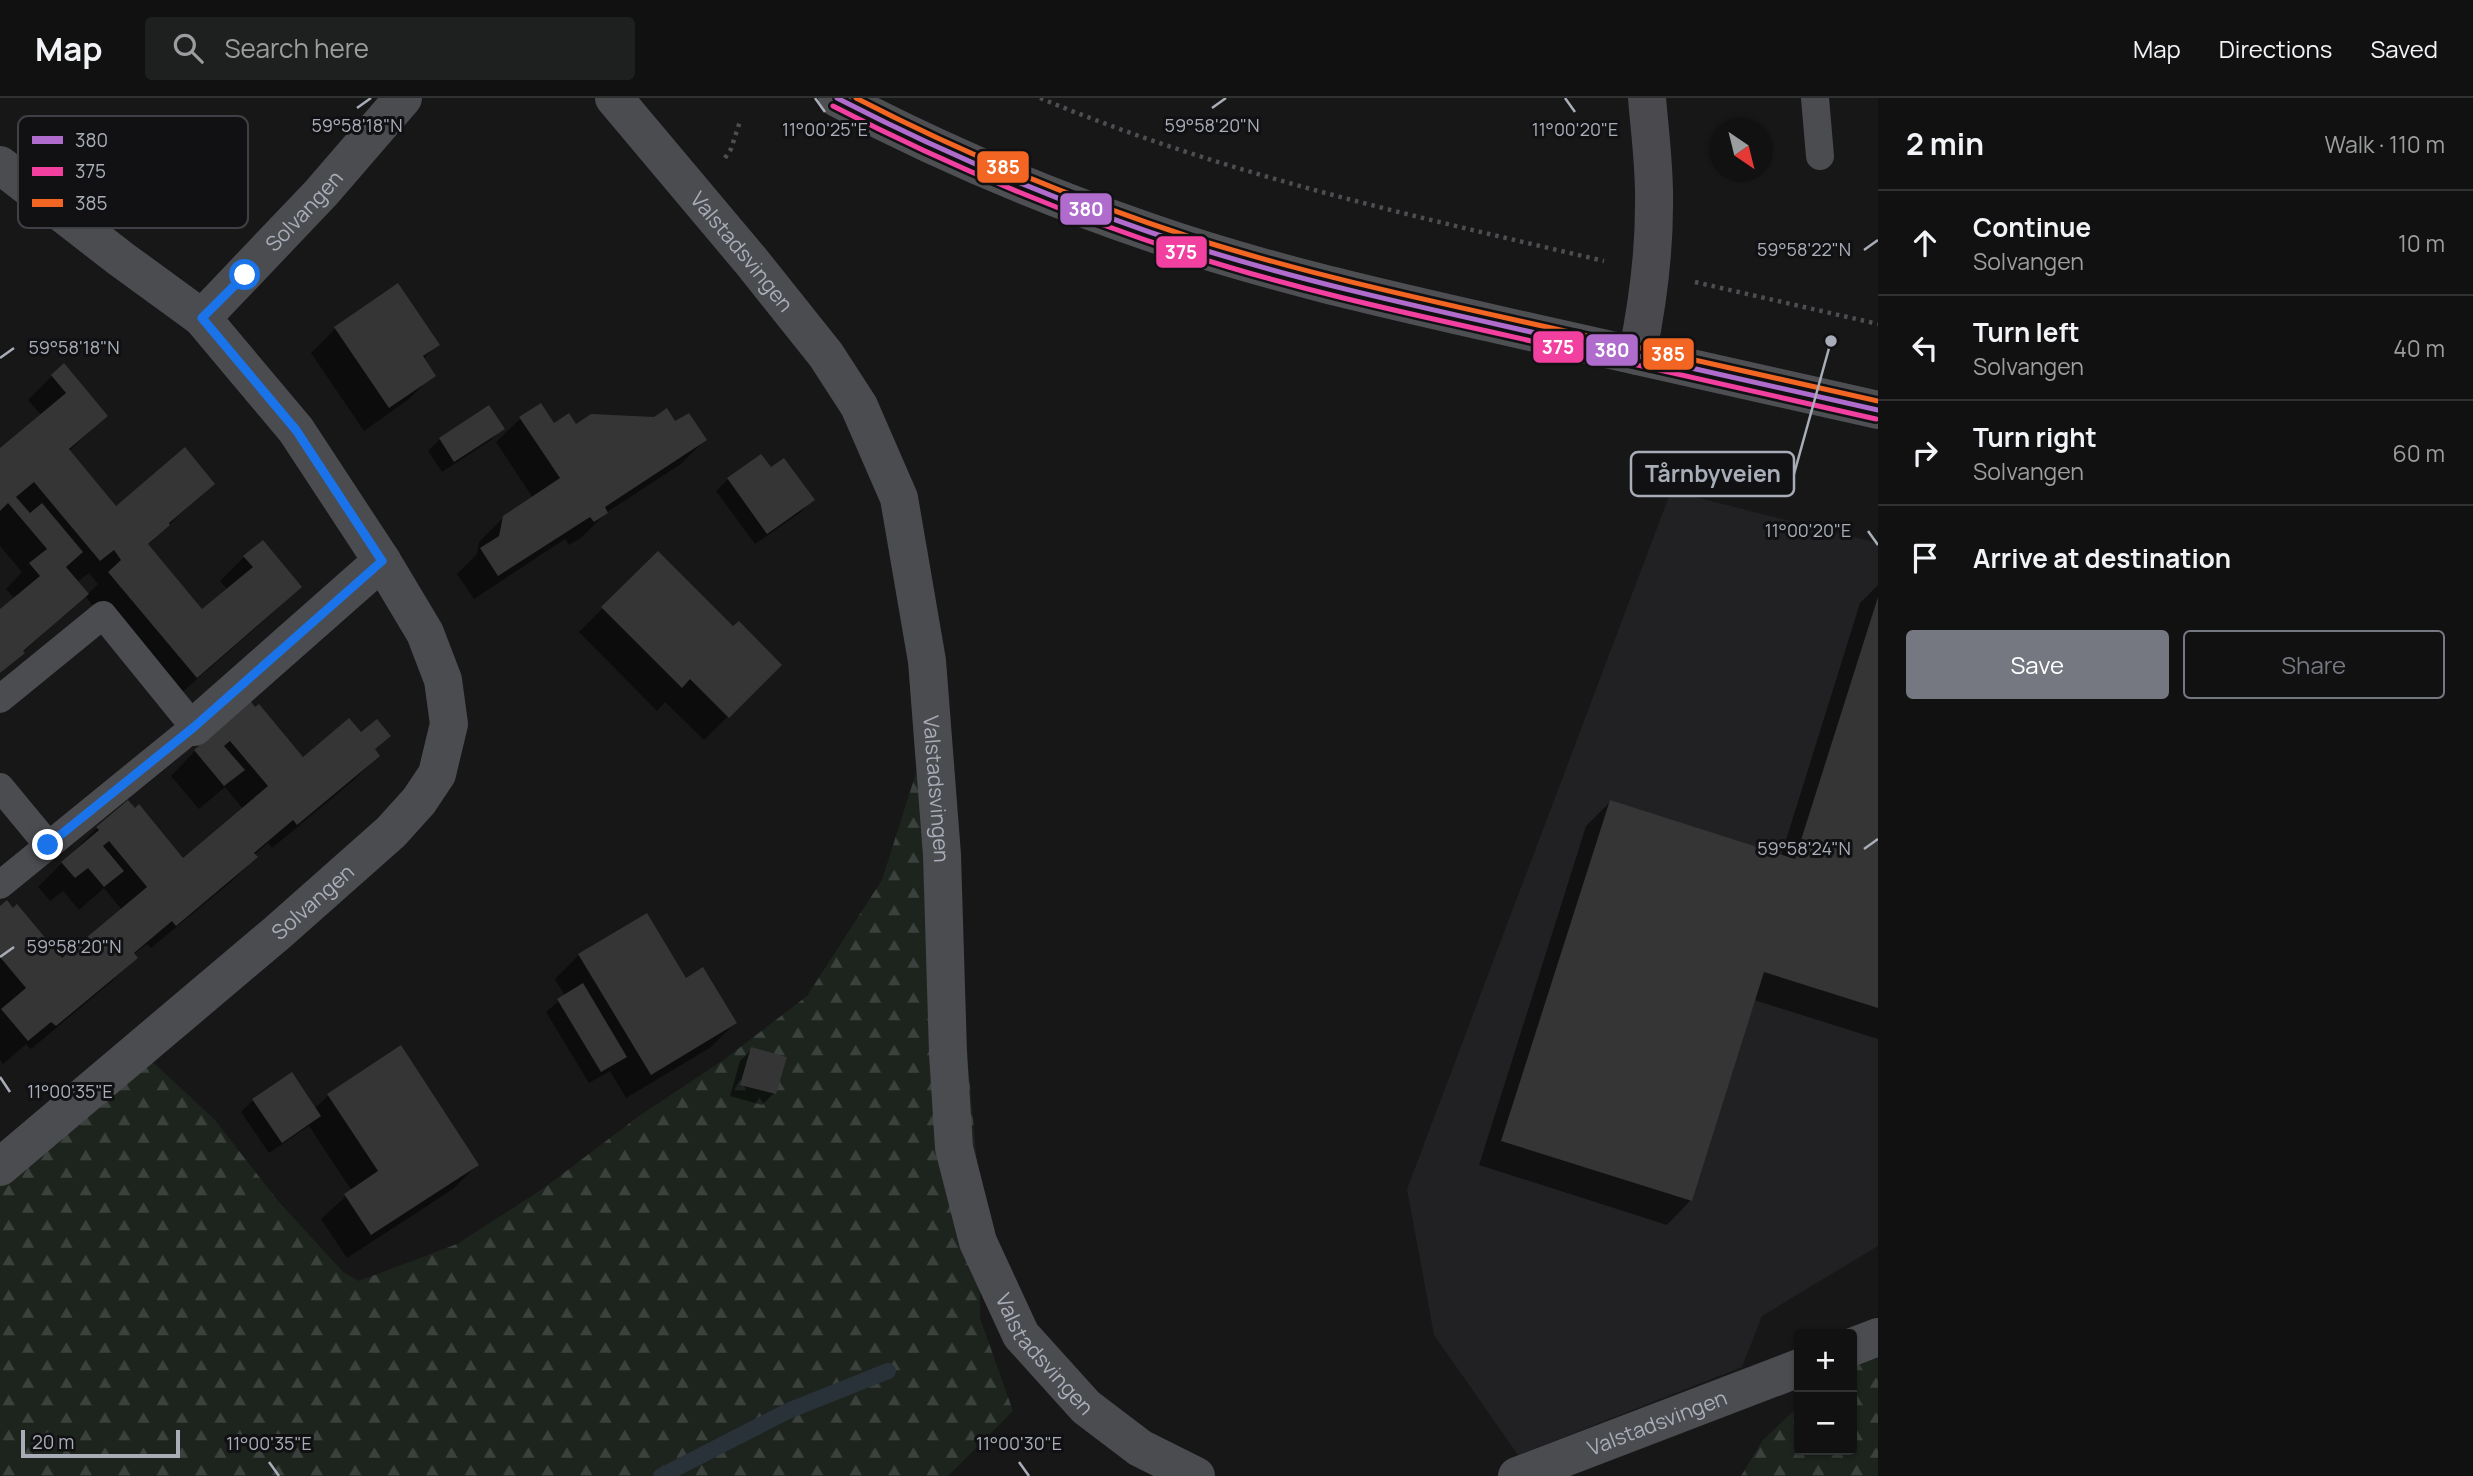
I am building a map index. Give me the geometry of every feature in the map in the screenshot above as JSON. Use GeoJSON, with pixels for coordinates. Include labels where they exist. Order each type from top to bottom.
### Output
{"type":"FeatureCollection","features":[{"type":"Feature","properties":{"kind":"main road"},"geometry":{"type":"LineString","coordinates":[[836,98],[989,171],[1160,236],[1318,281],[1878,410]]}},
{"type":"Feature","properties":{"kind":"street","name":"Solvangen"},"geometry":{"type":"LineString","coordinates":[[202,318],[321,193],[403,98]]}},
{"type":"Feature","properties":{"kind":"street","name":"Valstadsvingen"},"geometry":{"type":"LineString","coordinates":[[614,98],[751,261],[825,355],[859,406],[899,498],[927,660],[942,855],[948,1053],[954,1148],[978,1242],[1021,1335],[1086,1407],[1140,1448],[1196,1476]]}},
{"type":"Feature","properties":{"kind":"street"},"geometry":{"type":"LineString","coordinates":[[1637,356],[1651,272],[1655,204],[1647,98]]}},
{"type":"Feature","properties":{"kind":"street","name":"Solvangen"},"geometry":{"type":"LineString","coordinates":[[0,164],[18,178]]}},
{"type":"Feature","properties":{"kind":"street","name":"Solvangen"},"geometry":{"type":"LineString","coordinates":[[0,1167],[277,933],[391,832],[419,801],[437,774],[449,724],[443,680],[425,633],[382,561],[296,430],[202,318],[82,228]]}},
{"type":"Feature","properties":{"kind":"street"},"geometry":{"type":"LineString","coordinates":[[194,727],[382,561]]}},
{"type":"Feature","properties":{"kind":"street"},"geometry":{"type":"LineString","coordinates":[[1857,1345],[1878,1336]]}},
{"type":"Feature","properties":{"kind":"street","name":"Valstadsvingen"},"geometry":{"type":"LineString","coordinates":[[1517,1476],[1794,1370]]}},
{"type":"Feature","properties":{"kind":"lane"},"geometry":{"type":"LineString","coordinates":[[1815,98],[1820,156]]}},
{"type":"Feature","properties":{"kind":"lane"},"geometry":{"type":"LineString","coordinates":[[0,699],[103,615],[194,727],[0,886]]}},
{"type":"Feature","properties":{"kind":"lane"},"geometry":{"type":"LineString","coordinates":[[0,786],[48,845]]}},
{"type":"Feature","properties":{"kind":"path"},"geometry":{"type":"LineString","coordinates":[[1040,98],[1121,131],[1239,170],[1326,195],[1601,260]]}},
{"type":"Feature","properties":{"kind":"path"},"geometry":{"type":"LineString","coordinates":[[1702,284],[1878,324]]}},
{"type":"Feature","properties":{"kind":"shaded area"},"geometry":{"type":"Polygon","coordinates":[[[1671,491],[1878,543],[1878,1246],[1762,1316],[1742,1367],[1518,1455],[1434,1335],[1407,1189],[1671,491]]]}},
{"type":"Feature","properties":{"kind":"green space"},"geometry":{"type":"Polygon","coordinates":[[[916,773],[967,1052],[979,1187],[980,1318],[1013,1411],[948,1476],[0,1476],[0,1161],[143,1053],[214,1119],[278,1201],[343,1272],[359,1281],[457,1244],[544,1188],[639,1116],[725,1059],[807,996],[882,880],[916,773]]]}},
{"type":"Feature","properties":{"kind":"green space"},"geometry":{"type":"Polygon","coordinates":[[[1878,1354],[1878,1476],[1741,1476],[1762,1441],[1794,1411],[1794,1455],[1857,1455],[1857,1364],[1878,1354]]]}},
{"type":"Feature","properties":{"kind":"building"},"geometry":{"type":"Polygon","coordinates":[[[398,283],[440,345],[423,356],[436,376],[389,408],[334,327],[398,283]]]}},
{"type":"Feature","properties":{"kind":"building"},"geometry":{"type":"Polygon","coordinates":[[[64,363],[108,416],[69,449],[116,506],[185,447],[215,484],[148,544],[202,609],[253,567],[243,556],[263,540],[302,587],[197,678],[108,572],[121,560],[114,550],[100,561],[34,482],[16,497],[30,513],[42,503],[83,552],[66,567],[89,594],[0,673],[0,609],[40,576],[29,563],[47,549],[8,503],[0,511],[0,448],[66,393],[51,375],[64,363]]]}},
{"type":"Feature","properties":{"kind":"building"},"geometry":{"type":"Polygon","coordinates":[[[541,403],[554,423],[569,413],[576,424],[591,414],[654,417],[667,408],[675,421],[689,413],[707,440],[605,507],[608,513],[594,522],[590,517],[498,576],[480,548],[499,536],[503,516],[560,478],[519,417],[541,403]]]}},
{"type":"Feature","properties":{"kind":"building"},"geometry":{"type":"Polygon","coordinates":[[[489,405],[505,429],[454,462],[439,438],[489,405]]]}},
{"type":"Feature","properties":{"kind":"building"},"geometry":{"type":"Polygon","coordinates":[[[761,454],[771,467],[784,458],[815,500],[767,534],[727,478],[761,454]]]}},
{"type":"Feature","properties":{"kind":"building"},"geometry":{"type":"Polygon","coordinates":[[[658,551],[733,626],[739,621],[782,665],[729,718],[690,679],[682,688],[601,607],[658,551]]]}},
{"type":"Feature","properties":{"kind":"building"},"geometry":{"type":"Polygon","coordinates":[[[1878,597],[1878,1008],[1764,972],[1692,1201],[1501,1141],[1610,800],[1795,859],[1878,597]]]}},
{"type":"Feature","properties":{"kind":"building"},"geometry":{"type":"Polygon","coordinates":[[[249,699],[255,707],[259,704],[303,757],[349,718],[361,732],[377,719],[391,736],[375,749],[380,756],[297,825],[293,820],[254,853],[258,857],[176,926],[172,921],[134,953],[138,958],[56,1026],[51,1022],[28,1041],[1,1009],[26,988],[0,957],[0,906],[7,900],[13,908],[17,904],[62,958],[147,887],[109,841],[103,846],[124,871],[104,887],[88,868],[75,878],[61,862],[99,830],[96,827],[128,800],[135,808],[139,804],[183,858],[268,786],[230,741],[224,746],[245,770],[224,786],[194,750],[249,699]]]}},
{"type":"Feature","properties":{"kind":"building"},"geometry":{"type":"Polygon","coordinates":[[[647,913],[686,978],[703,967],[737,1023],[651,1075],[578,954],[647,913]]]}},
{"type":"Feature","properties":{"kind":"building"},"geometry":{"type":"Polygon","coordinates":[[[583,983],[627,1057],[601,1072],[557,999],[583,983]]]}},
{"type":"Feature","properties":{"kind":"building"},"geometry":{"type":"Polygon","coordinates":[[[401,1045],[479,1165],[371,1235],[344,1194],[378,1171],[327,1094],[401,1045]]]}},
{"type":"Feature","properties":{"kind":"building"},"geometry":{"type":"Polygon","coordinates":[[[751,1047],[787,1057],[776,1094],[740,1085],[751,1047]]]}},
{"type":"Feature","properties":{"kind":"building"},"geometry":{"type":"Polygon","coordinates":[[[292,1072],[321,1116],[282,1143],[252,1099],[292,1072]]]}},
{"type":"Feature","properties":{"kind":"waterway"},"geometry":{"type":"LineString","coordinates":[[661,1476],[788,1411],[888,1371]]}},
{"type":"Feature","properties":{"kind":"transit line","name":"380"},"geometry":{"type":"LineString","coordinates":[[837,98],[923,140],[1055,197],[1145,231],[1230,258],[1389,300],[1878,410]]}},
{"type":"Feature","properties":{"kind":"transit line","name":"385"},"geometry":{"type":"LineString","coordinates":[[856,98],[1021,175],[1232,250],[1391,292],[1878,401]]}},
{"type":"Feature","properties":{"kind":"transit line","name":"375"},"geometry":{"type":"LineString","coordinates":[[833,106],[1007,187],[1141,239],[1225,266],[1379,307],[1876,419]]}},
{"type":"Feature","properties":{"kind":"place","name":"Tårnbyveien"},"geometry":{"type":"Point","coordinates":[1831,341]}},
{"type":"Feature","properties":{"kind":"route"},"geometry":{"type":"LineString","coordinates":[[48,845],[194,727],[382,561],[296,430],[202,318],[245,275]]}}]}
